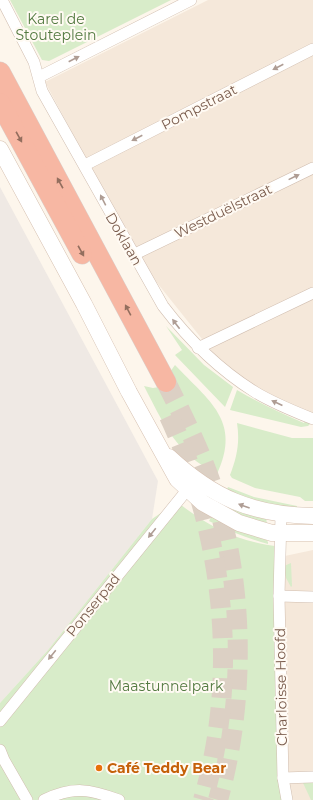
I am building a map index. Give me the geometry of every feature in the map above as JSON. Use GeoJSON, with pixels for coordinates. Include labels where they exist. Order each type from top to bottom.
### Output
{"type":"FeatureCollection","features":[{"type":"Feature","properties":{"kind":"highway","name":"Doklaan"},"geometry":{"type":"LineString","coordinates":[[0,72],[160,385],[0,103]]}},
{"type":"Feature","properties":{"kind":"main road"},"geometry":{"type":"LineString","coordinates":[[0,149],[84,304],[129,392],[163,451],[172,472],[187,490],[203,503],[239,523],[281,534],[313,533]]}},
{"type":"Feature","properties":{"kind":"main road"},"geometry":{"type":"LineString","coordinates":[[163,451],[183,470],[211,491],[250,508],[281,515],[313,516]]}},
{"type":"Feature","properties":{"kind":"street","name":"Doklaan"},"geometry":{"type":"LineString","coordinates":[[2,0],[34,62],[42,91],[163,306],[181,330],[198,348],[222,368],[255,392],[313,419]]}},
{"type":"Feature","properties":{"kind":"street"},"geometry":{"type":"LineString","coordinates":[[39,77],[191,0]]}},
{"type":"Feature","properties":{"kind":"street","name":"Pompstraat"},"geometry":{"type":"LineString","coordinates":[[85,165],[313,49]]}},
{"type":"Feature","properties":{"kind":"street","name":"Westduëlstraat"},"geometry":{"type":"LineString","coordinates":[[133,255],[313,168]]}},
{"type":"Feature","properties":{"kind":"street"},"geometry":{"type":"LineString","coordinates":[[198,348],[313,293]]}},
{"type":"Feature","properties":{"kind":"street","name":"Ponserpad"},"geometry":{"type":"LineString","coordinates":[[0,721],[187,490]]}},
{"type":"Feature","properties":{"kind":"street","name":"Charloisse Hoofd"},"geometry":{"type":"LineString","coordinates":[[281,515],[279,596],[283,778],[287,800]]}},
{"type":"Feature","properties":{"kind":"street"},"geometry":{"type":"LineString","coordinates":[[279,596],[313,596]]}},
{"type":"Feature","properties":{"kind":"street"},"geometry":{"type":"LineString","coordinates":[[1,757],[26,800]]}},
{"type":"Feature","properties":{"kind":"street"},"geometry":{"type":"LineString","coordinates":[[283,778],[313,777]]}},
{"type":"Feature","properties":{"kind":"street"},"geometry":{"type":"LineString","coordinates":[[44,800],[77,790],[99,792],[119,800]]}},
{"type":"Feature","properties":{"kind":"shaded area"},"geometry":{"type":"Polygon","coordinates":[[[208,0],[313,0],[313,422],[275,403],[218,359],[142,264],[45,82],[208,0]]]}},
{"type":"Feature","properties":{"kind":"shaded area"},"geometry":{"type":"Polygon","coordinates":[[[0,187],[158,481],[152,519],[48,650],[0,703],[0,187]]]}},
{"type":"Feature","properties":{"kind":"shaded area"},"geometry":{"type":"Polygon","coordinates":[[[313,550],[313,800],[287,800],[280,557],[313,550]]]}},
{"type":"Feature","properties":{"kind":"green space","name":"Karel de Stouteplein"},"geometry":{"type":"Polygon","coordinates":[[[10,0],[171,0],[49,61],[42,60],[10,0]]]}},
{"type":"Feature","properties":{"kind":"green space"},"geometry":{"type":"Polygon","coordinates":[[[166,326],[204,365],[233,387],[225,407],[175,355],[182,350],[166,326]]]}},
{"type":"Feature","properties":{"kind":"green space"},"geometry":{"type":"Polygon","coordinates":[[[175,365],[210,401],[224,426],[226,440],[224,456],[217,474],[191,457],[181,447],[165,425],[144,386],[153,388],[159,387],[175,365]]]}},
{"type":"Feature","properties":{"kind":"green space"},"geometry":{"type":"Polygon","coordinates":[[[237,390],[262,404],[295,419],[304,423],[305,420],[311,423],[308,426],[301,427],[230,410],[237,390]]]}},
{"type":"Feature","properties":{"kind":"green space"},"geometry":{"type":"Polygon","coordinates":[[[237,423],[292,438],[313,438],[313,501],[305,501],[300,497],[255,488],[232,478],[230,475],[236,456],[238,443],[237,423]]]}},
{"type":"Feature","properties":{"kind":"green space"},"geometry":{"type":"Polygon","coordinates":[[[228,487],[254,497],[297,506],[297,511],[225,494],[228,487]]]}},
{"type":"Feature","properties":{"kind":"green space"},"geometry":{"type":"Polygon","coordinates":[[[221,500],[266,517],[267,525],[217,507],[221,500]]]}},
{"type":"Feature","properties":{"kind":"green space","name":"Maastunnelpark"},"geometry":{"type":"Polygon","coordinates":[[[177,502],[214,527],[251,541],[280,547],[287,800],[0,800],[0,703],[48,650],[152,519],[177,502]]]}},
{"type":"Feature","properties":{"kind":"green space"},"geometry":{"type":"Polygon","coordinates":[[[213,514],[265,538],[268,544],[238,534],[209,521],[213,514]]]}},
{"type":"Feature","properties":{"kind":"green space"},"geometry":{"type":"Polygon","coordinates":[[[291,563],[291,587],[286,578],[284,566],[291,563]]]}},
{"type":"Feature","properties":{"kind":"green space"},"geometry":{"type":"Polygon","coordinates":[[[313,779],[313,800],[311,800],[303,783],[304,780],[313,779]]]}},
{"type":"Feature","properties":{"kind":"tunnel"},"geometry":{"type":"LineString","coordinates":[[166,382],[192,436],[214,492],[232,567],[238,646],[237,686],[227,763],[218,800]]}},
{"type":"Feature","properties":{"kind":"tunnel"},"geometry":{"type":"LineString","coordinates":[[169,416],[188,461],[203,508],[214,556],[220,605],[223,654],[221,703],[214,752],[203,800]]}},
{"type":"Feature","properties":{"kind":"place","name":"Café Teddy Bear"},"geometry":{"type":"Point","coordinates":[99,768]}}]}
